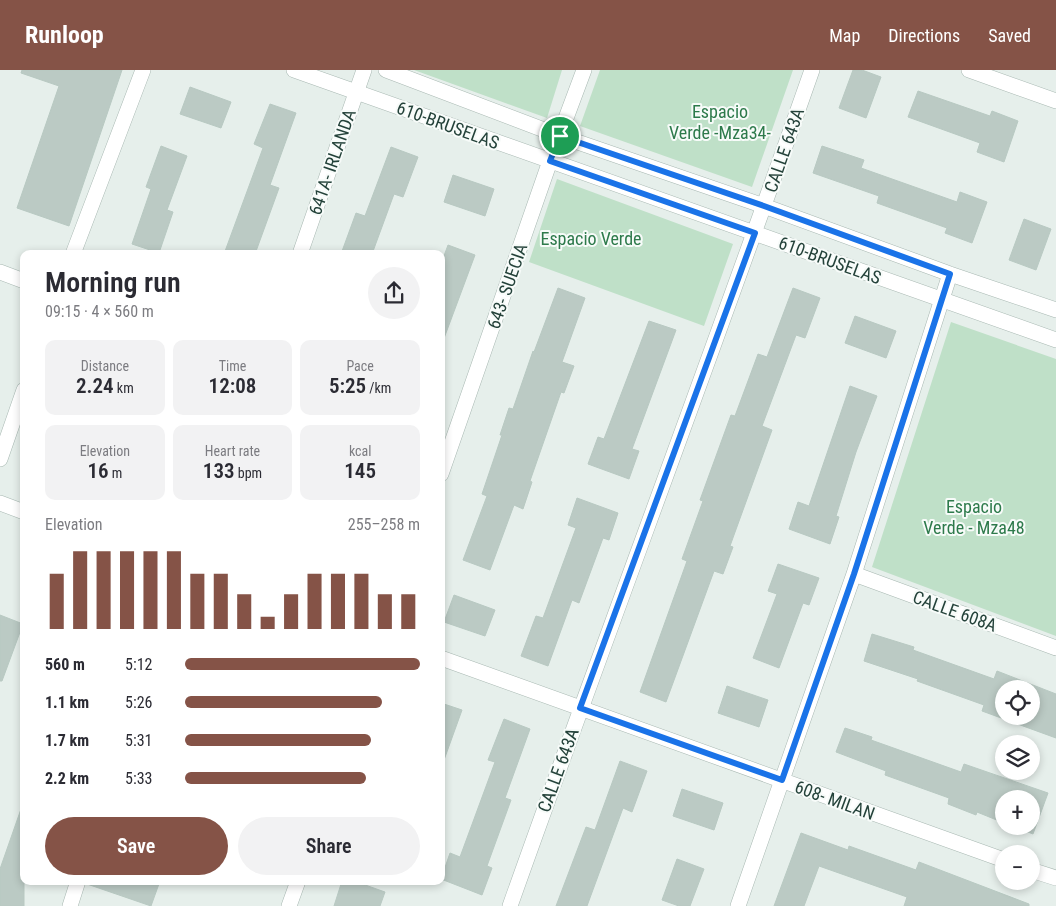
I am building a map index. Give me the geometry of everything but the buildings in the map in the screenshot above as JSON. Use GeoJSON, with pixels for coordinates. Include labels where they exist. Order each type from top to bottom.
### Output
{"type":"FeatureCollection","features":[{"type":"Feature","properties":{"kind":"street"},"geometry":{"type":"LineString","coordinates":[[74,250],[143,70]]}},
{"type":"Feature","properties":{"kind":"street","name":"610-BRUSELAS"},"geometry":{"type":"LineString","coordinates":[[294,70],[1056,340]]}},
{"type":"Feature","properties":{"kind":"street","name":"641A- IRLANDA"},"geometry":{"type":"LineString","coordinates":[[301,250],[364,70]]}},
{"type":"Feature","properties":{"kind":"street","name":"610-BRUSELAS"},"geometry":{"type":"LineString","coordinates":[[386,70],[560,136],[1056,310]]}},
{"type":"Feature","properties":{"kind":"street","name":"643- SUECIA"},"geometry":{"type":"LineString","coordinates":[[445,463],[550,161],[584,70]]}},
{"type":"Feature","properties":{"kind":"street","name":"CALLE 643A"},"geometry":{"type":"LineString","coordinates":[[510,906],[580,708],[755,233],[812,70]]}},
{"type":"Feature","properties":{"kind":"street"},"geometry":{"type":"LineString","coordinates":[[969,70],[1056,101]]}},
{"type":"Feature","properties":{"kind":"street"},"geometry":{"type":"LineString","coordinates":[[0,272],[20,279]]}},
{"type":"Feature","properties":{"kind":"street"},"geometry":{"type":"LineString","coordinates":[[738,906],[854,574],[950,274]]}},
{"type":"Feature","properties":{"kind":"street"},"geometry":{"type":"LineString","coordinates":[[0,459],[20,402]]}},
{"type":"Feature","properties":{"kind":"street"},"geometry":{"type":"LineString","coordinates":[[0,503],[20,510]]}},
{"type":"Feature","properties":{"kind":"street","name":"CALLE 608A"},"geometry":{"type":"LineString","coordinates":[[854,574],[1056,648]]}},
{"type":"Feature","properties":{"kind":"street","name":"608- MILAN"},"geometry":{"type":"LineString","coordinates":[[445,659],[995,857]]}},
{"type":"Feature","properties":{"kind":"street"},"geometry":{"type":"LineString","coordinates":[[1040,873],[1056,878]]}},
{"type":"Feature","properties":{"kind":"street"},"geometry":{"type":"LineString","coordinates":[[70,906],[77,885]]}},
{"type":"Feature","properties":{"kind":"street"},"geometry":{"type":"LineString","coordinates":[[289,906],[297,885]]}},
{"type":"Feature","properties":{"kind":"green space"},"geometry":{"type":"Polygon","coordinates":[[[414,70],[562,70],[547,118],[414,70]]]}},
{"type":"Feature","properties":{"kind":"green space","name":"Espacio Verde -Mza34-"},"geometry":{"type":"Polygon","coordinates":[[[600,70],[793,70],[752,187],[580,126],[600,70]]]}},
{"type":"Feature","properties":{"kind":"green space","name":"Espacio Verde"},"geometry":{"type":"Polygon","coordinates":[[[557,179],[733,244],[704,326],[529,262],[557,179]]]}},
{"type":"Feature","properties":{"kind":"green space","name":"Espacio Verde - Mza48"},"geometry":{"type":"Polygon","coordinates":[[[951,322],[1056,359],[1056,636],[872,567],[951,322]]]}},
{"type":"Feature","properties":{"kind":"route"},"geometry":{"type":"LineString","coordinates":[[560,136],[764,206],[950,274],[854,574],[782,780],[580,708],[755,233],[550,161],[560,136]]}}]}
